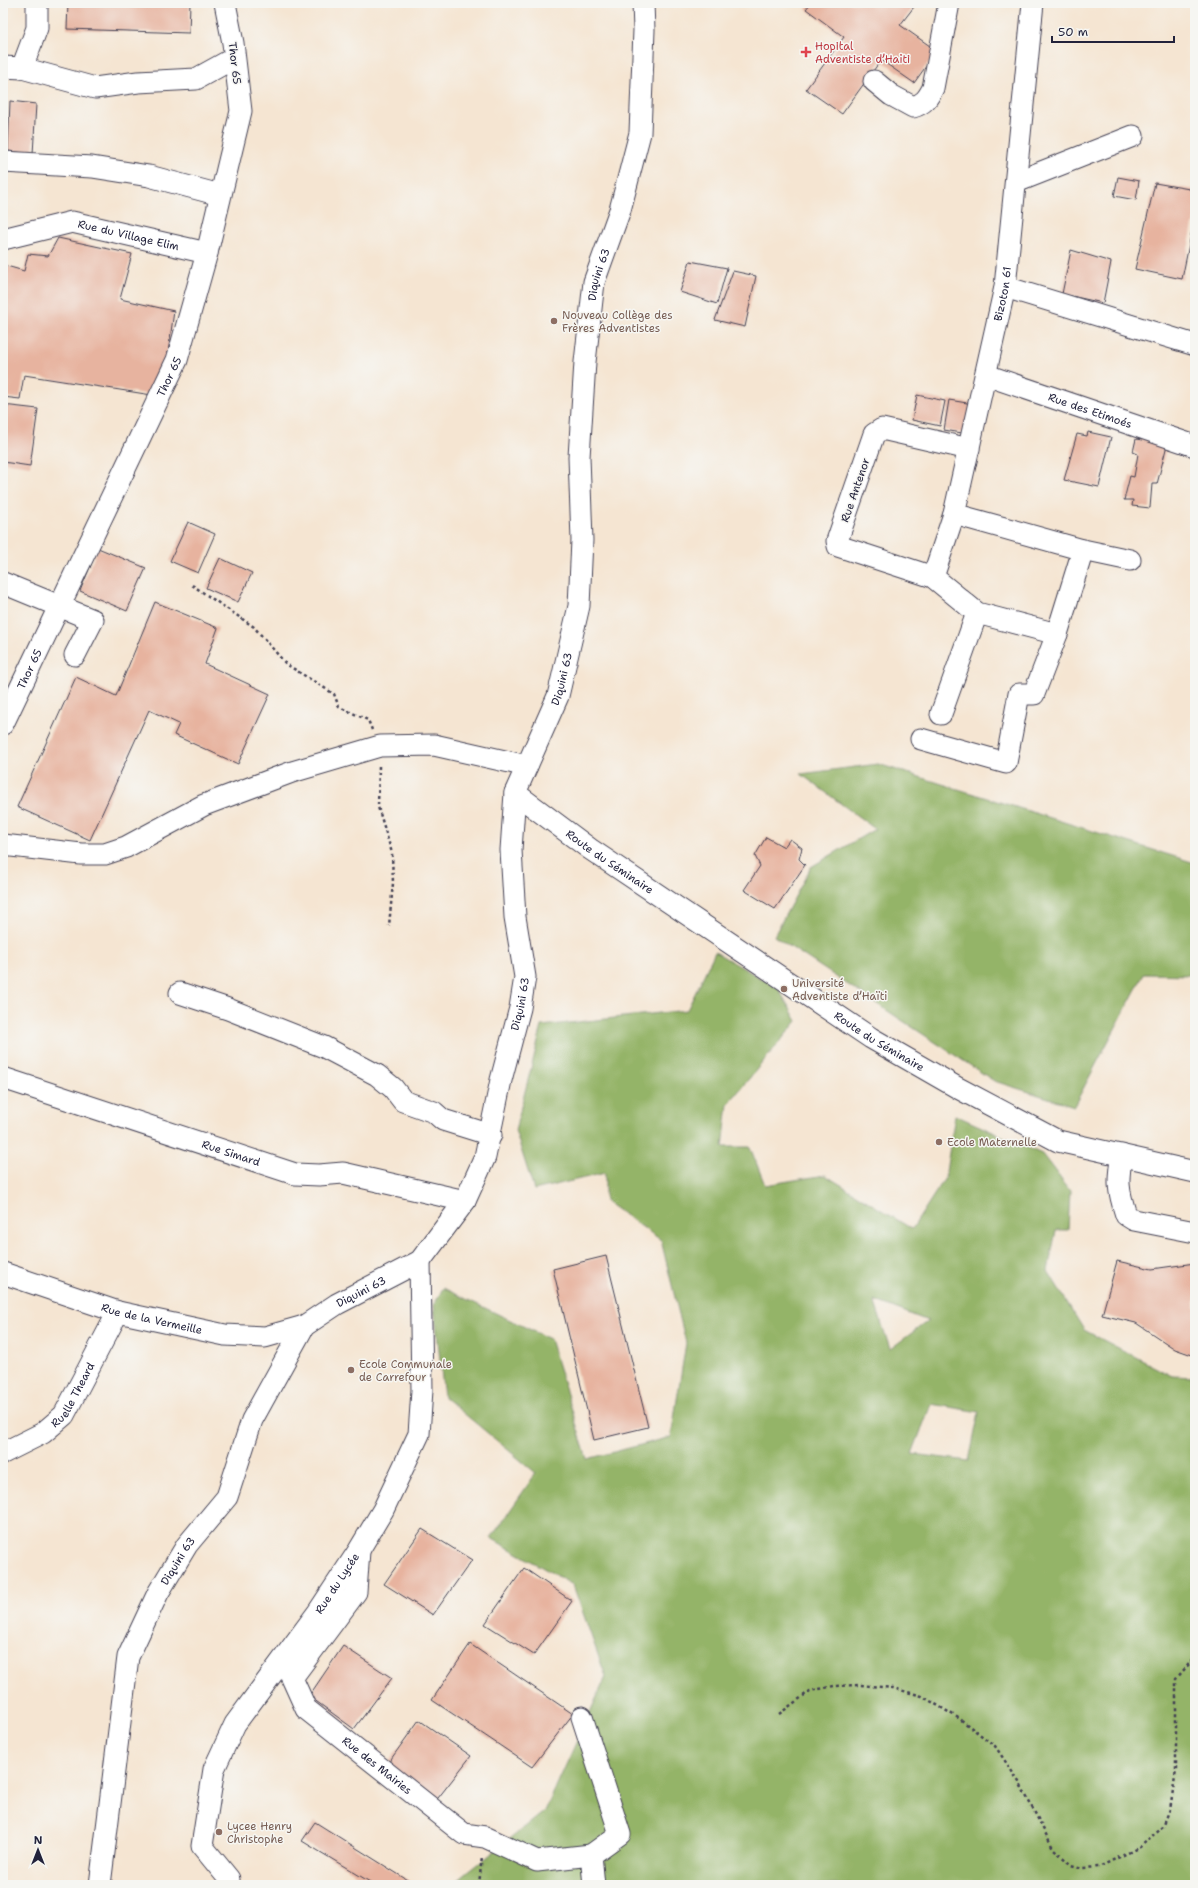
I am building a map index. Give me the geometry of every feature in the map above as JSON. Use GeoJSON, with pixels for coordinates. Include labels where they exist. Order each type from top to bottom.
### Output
{"type":"FeatureCollection","features":[{"type":"Feature","properties":{"kind":"street"},"geometry":{"type":"LineString","coordinates":[[37,3],[37,28],[12,68],[94,88],[138,82],[196,79],[234,58]]}},
{"type":"Feature","properties":{"kind":"street","name":"Thor 65"},"geometry":{"type":"LineString","coordinates":[[3,724],[177,360],[207,253],[241,111],[225,3]]}},
{"type":"Feature","properties":{"kind":"street","name":"Diquini 63"},"geometry":{"type":"LineString","coordinates":[[100,1885],[128,1656],[158,1593],[187,1545],[227,1497],[252,1420],[304,1326],[337,1304],[420,1261],[465,1201],[478,1177],[485,1157],[520,1008],[525,977],[515,917],[510,850],[515,793],[558,696],[579,606],[582,540],[579,457],[585,362],[594,282],[620,210],[640,133],[644,30],[643,3]]}},
{"type":"Feature","properties":{"kind":"street"},"geometry":{"type":"LineString","coordinates":[[874,81],[891,95],[913,107],[920,105],[927,100],[934,88],[949,3]]}},
{"type":"Feature","properties":{"kind":"street","name":"Bizoton 61"},"geometry":{"type":"LineString","coordinates":[[933,577],[954,514],[1005,287],[1033,3]]}},
{"type":"Feature","properties":{"kind":"street"},"geometry":{"type":"LineString","coordinates":[[1016,182],[1133,136]]}},
{"type":"Feature","properties":{"kind":"street"},"geometry":{"type":"LineString","coordinates":[[3,162],[92,168],[149,176],[220,195]]}},
{"type":"Feature","properties":{"kind":"street","name":"Rue du Village Elim"},"geometry":{"type":"LineString","coordinates":[[3,239],[72,222],[207,253]]}},
{"type":"Feature","properties":{"kind":"street"},"geometry":{"type":"LineString","coordinates":[[1005,287],[1195,345]]}},
{"type":"Feature","properties":{"kind":"street","name":"Rue des Etimoés"},"geometry":{"type":"LineString","coordinates":[[986,375],[1195,446]]}},
{"type":"Feature","properties":{"kind":"street","name":"Rue Antenor"},"geometry":{"type":"LineString","coordinates":[[933,577],[842,549],[838,546],[837,541],[874,434],[877,430],[882,429],[969,449]]}},
{"type":"Feature","properties":{"kind":"street"},"geometry":{"type":"LineString","coordinates":[[954,514],[1083,550],[1130,560]]}},
{"type":"Feature","properties":{"kind":"street"},"geometry":{"type":"LineString","coordinates":[[921,739],[1006,763],[1020,694],[1034,694],[1057,634],[1083,550]]}},
{"type":"Feature","properties":{"kind":"street"},"geometry":{"type":"LineString","coordinates":[[933,577],[977,613],[1057,634]]}},
{"type":"Feature","properties":{"kind":"street"},"geometry":{"type":"LineString","coordinates":[[3,583],[94,620],[75,655]]}},
{"type":"Feature","properties":{"kind":"street"},"geometry":{"type":"LineString","coordinates":[[941,714],[977,613]]}},
{"type":"Feature","properties":{"kind":"street"},"geometry":{"type":"LineString","coordinates":[[3,845],[81,854],[105,854],[126,847],[204,805],[292,772],[380,746],[434,745],[527,766]]}},
{"type":"Feature","properties":{"kind":"street","name":"Route du Séminaire"},"geometry":{"type":"LineString","coordinates":[[515,793],[590,849],[871,1038],[958,1088],[1058,1141],[1195,1172]]}},
{"type":"Feature","properties":{"kind":"street"},"geometry":{"type":"LineString","coordinates":[[180,993],[228,1009],[324,1047],[376,1075],[393,1088],[403,1101],[434,1112],[443,1120],[491,1135]]}},
{"type":"Feature","properties":{"kind":"street","name":"Rue Simard"},"geometry":{"type":"LineString","coordinates":[[3,1078],[295,1174],[319,1175],[343,1173],[465,1201]]}},
{"type":"Feature","properties":{"kind":"street"},"geometry":{"type":"LineString","coordinates":[[1122,1155],[1118,1176],[1119,1193],[1126,1215],[1134,1220],[1195,1232]]}},
{"type":"Feature","properties":{"kind":"street","name":"Rue du Lycée"},"geometry":{"type":"LineString","coordinates":[[229,1879],[202,1846],[214,1769],[235,1724],[318,1612],[384,1510],[419,1434],[422,1390],[420,1261]]}},
{"type":"Feature","properties":{"kind":"street","name":"Rue de la Vermeille"},"geometry":{"type":"LineString","coordinates":[[3,1273],[118,1312],[225,1335],[265,1337],[304,1326]]}},
{"type":"Feature","properties":{"kind":"street","name":"Ruelle Theard"},"geometry":{"type":"LineString","coordinates":[[3,1453],[43,1434],[64,1415],[118,1312]]}},
{"type":"Feature","properties":{"kind":"street","name":"Rue des Mairies"},"geometry":{"type":"LineString","coordinates":[[359,1550],[356,1592],[292,1678],[306,1709],[464,1834],[485,1837],[537,1861],[591,1855]]}},
{"type":"Feature","properties":{"kind":"street"},"geometry":{"type":"LineString","coordinates":[[582,1717],[620,1834],[591,1855],[594,1885]]}},
{"type":"Feature","properties":{"kind":"path"},"geometry":{"type":"LineString","coordinates":[[192,585],[254,627],[286,664],[334,694],[339,707],[368,720],[380,746],[378,807],[392,853],[393,883],[389,926]]}},
{"type":"Feature","properties":{"kind":"path"},"geometry":{"type":"LineString","coordinates":[[778,1714],[810,1691],[834,1686],[860,1685],[893,1688],[922,1696],[960,1719],[995,1746],[1020,1782],[1053,1848],[1071,1865],[1082,1868],[1099,1867],[1140,1847],[1162,1826],[1170,1809],[1176,1771],[1176,1679],[1195,1657]]}},
{"type":"Feature","properties":{"kind":"path"},"geometry":{"type":"LineString","coordinates":[[479,1885],[485,1837]]}},
{"type":"Feature","properties":{"kind":"green space"},"geometry":{"type":"Polygon","coordinates":[[[878,764],[1195,863],[1195,975],[1144,974],[1074,1106],[994,1081],[774,936],[811,867],[875,829],[801,774],[878,764]]]}},
{"type":"Feature","properties":{"kind":"green space"},"geometry":{"type":"Polygon","coordinates":[[[715,952],[778,988],[797,1021],[728,1104],[723,1147],[750,1147],[765,1185],[825,1175],[912,1229],[945,1178],[955,1115],[1042,1154],[1070,1191],[1068,1230],[1056,1230],[1048,1271],[1084,1330],[1172,1376],[1195,1377],[1195,1443],[1192,1454],[1195,1455],[1195,1885],[452,1885],[545,1811],[606,1677],[573,1585],[491,1538],[536,1473],[444,1397],[434,1305],[443,1288],[550,1339],[587,1459],[671,1437],[686,1343],[661,1240],[605,1201],[605,1173],[534,1190],[515,1130],[542,1026],[687,1010],[715,952]],[[874,1300],[890,1349],[928,1321],[874,1300]],[[931,1404],[912,1454],[969,1461],[979,1412],[931,1404]]]}},
{"type":"Feature","properties":{"kind":"building"},"geometry":{"type":"Polygon","coordinates":[[[68,3],[190,3],[189,33],[67,29],[68,3]]]}},
{"type":"Feature","properties":{"kind":"building"},"geometry":{"type":"Polygon","coordinates":[[[811,3],[917,3],[900,25],[937,51],[914,83],[881,60],[842,114],[806,89],[844,37],[806,9],[811,3]]]}},
{"type":"Feature","properties":{"kind":"building"},"geometry":{"type":"Polygon","coordinates":[[[10,101],[36,104],[33,154],[8,151],[10,101]]]}},
{"type":"Feature","properties":{"kind":"building"},"geometry":{"type":"Polygon","coordinates":[[[1118,177],[1139,181],[1136,200],[1114,196],[1118,177]]]}},
{"type":"Feature","properties":{"kind":"building"},"geometry":{"type":"Polygon","coordinates":[[[1155,183],[1195,190],[1195,215],[1182,279],[1135,269],[1155,183]]]}},
{"type":"Feature","properties":{"kind":"building"},"geometry":{"type":"Polygon","coordinates":[[[58,238],[132,254],[120,299],[174,311],[167,360],[152,395],[24,375],[20,399],[3,397],[3,265],[24,271],[28,254],[48,256],[58,238]]]}},
{"type":"Feature","properties":{"kind":"building"},"geometry":{"type":"Polygon","coordinates":[[[1071,250],[1111,262],[1103,303],[1062,294],[1071,250]]]}},
{"type":"Feature","properties":{"kind":"building"},"geometry":{"type":"Polygon","coordinates":[[[690,261],[727,268],[717,304],[680,292],[690,261]]]}},
{"type":"Feature","properties":{"kind":"building"},"geometry":{"type":"Polygon","coordinates":[[[733,271],[756,276],[745,327],[715,320],[733,271]]]}},
{"type":"Feature","properties":{"kind":"building"},"geometry":{"type":"Polygon","coordinates":[[[917,395],[945,401],[940,426],[912,420],[917,395]]]}},
{"type":"Feature","properties":{"kind":"building"},"geometry":{"type":"Polygon","coordinates":[[[949,400],[973,404],[968,434],[944,430],[949,400]]]}},
{"type":"Feature","properties":{"kind":"building"},"geometry":{"type":"Polygon","coordinates":[[[3,405],[38,409],[30,466],[3,462],[3,405]]]}},
{"type":"Feature","properties":{"kind":"building"},"geometry":{"type":"Polygon","coordinates":[[[1088,432],[1111,437],[1099,487],[1064,480],[1077,434],[1087,436],[1088,432]]]}},
{"type":"Feature","properties":{"kind":"building"},"geometry":{"type":"Polygon","coordinates":[[[1143,434],[1168,441],[1157,484],[1152,484],[1150,508],[1132,506],[1133,500],[1124,500],[1130,476],[1134,477],[1138,454],[1133,452],[1136,439],[1142,440],[1143,434]]]}},
{"type":"Feature","properties":{"kind":"building"},"geometry":{"type":"Polygon","coordinates":[[[188,522],[215,534],[198,573],[170,561],[188,522]]]}},
{"type":"Feature","properties":{"kind":"building"},"geometry":{"type":"Polygon","coordinates":[[[98,548],[146,568],[127,611],[80,591],[98,548]]]}},
{"type":"Feature","properties":{"kind":"building"},"geometry":{"type":"Polygon","coordinates":[[[220,558],[252,573],[238,602],[206,588],[220,558]]]}},
{"type":"Feature","properties":{"kind":"building"},"geometry":{"type":"Polygon","coordinates":[[[155,602],[218,628],[205,664],[270,694],[238,764],[174,735],[179,724],[149,710],[90,840],[17,807],[76,677],[116,696],[155,602]]]}},
{"type":"Feature","properties":{"kind":"building"},"geometry":{"type":"Polygon","coordinates":[[[766,837],[784,847],[790,839],[802,848],[799,859],[805,865],[775,909],[744,890],[760,866],[755,856],[766,837]]]}},
{"type":"Feature","properties":{"kind":"building"},"geometry":{"type":"Polygon","coordinates":[[[606,1256],[648,1427],[594,1440],[553,1269],[606,1256]]]}},
{"type":"Feature","properties":{"kind":"building"},"geometry":{"type":"Polygon","coordinates":[[[1117,1261],[1152,1269],[1195,1263],[1195,1356],[1175,1349],[1136,1323],[1102,1315],[1117,1261]]]}},
{"type":"Feature","properties":{"kind":"building"},"geometry":{"type":"Polygon","coordinates":[[[422,1529],[472,1560],[433,1615],[384,1584],[422,1529]]]}},
{"type":"Feature","properties":{"kind":"building"},"geometry":{"type":"Polygon","coordinates":[[[524,1568],[572,1601],[534,1655],[485,1624],[524,1568]]]}},
{"type":"Feature","properties":{"kind":"building"},"geometry":{"type":"Polygon","coordinates":[[[470,1644],[573,1714],[532,1767],[432,1700],[470,1644]]]}},
{"type":"Feature","properties":{"kind":"building"},"geometry":{"type":"Polygon","coordinates":[[[343,1646],[392,1678],[354,1729],[309,1696],[343,1646]]]}},
{"type":"Feature","properties":{"kind":"building"},"geometry":{"type":"Polygon","coordinates":[[[419,1720],[471,1756],[431,1807],[381,1773],[419,1720]]]}},
{"type":"Feature","properties":{"kind":"building"},"geometry":{"type":"Polygon","coordinates":[[[315,1822],[412,1883],[410,1885],[375,1885],[302,1841],[315,1822]]]}},
{"type":"Feature","properties":{"kind":"place","name":"Hopital Adventiste d’Haiti"},"geometry":{"type":"Point","coordinates":[806,52]}},
{"type":"Feature","properties":{"kind":"place","name":"Nouveau Collège des Frères Adventistes"},"geometry":{"type":"Point","coordinates":[554,321]}},
{"type":"Feature","properties":{"kind":"place","name":"Université Adventiste d’Haïti"},"geometry":{"type":"Point","coordinates":[784,989]}},
{"type":"Feature","properties":{"kind":"place","name":"Ecole Maternelle"},"geometry":{"type":"Point","coordinates":[939,1142]}},
{"type":"Feature","properties":{"kind":"place","name":"Ecole Communale de Carrefour"},"geometry":{"type":"Point","coordinates":[351,1370]}},
{"type":"Feature","properties":{"kind":"place","name":"Lycee Henry Christophe"},"geometry":{"type":"Point","coordinates":[219,1832]}}]}
